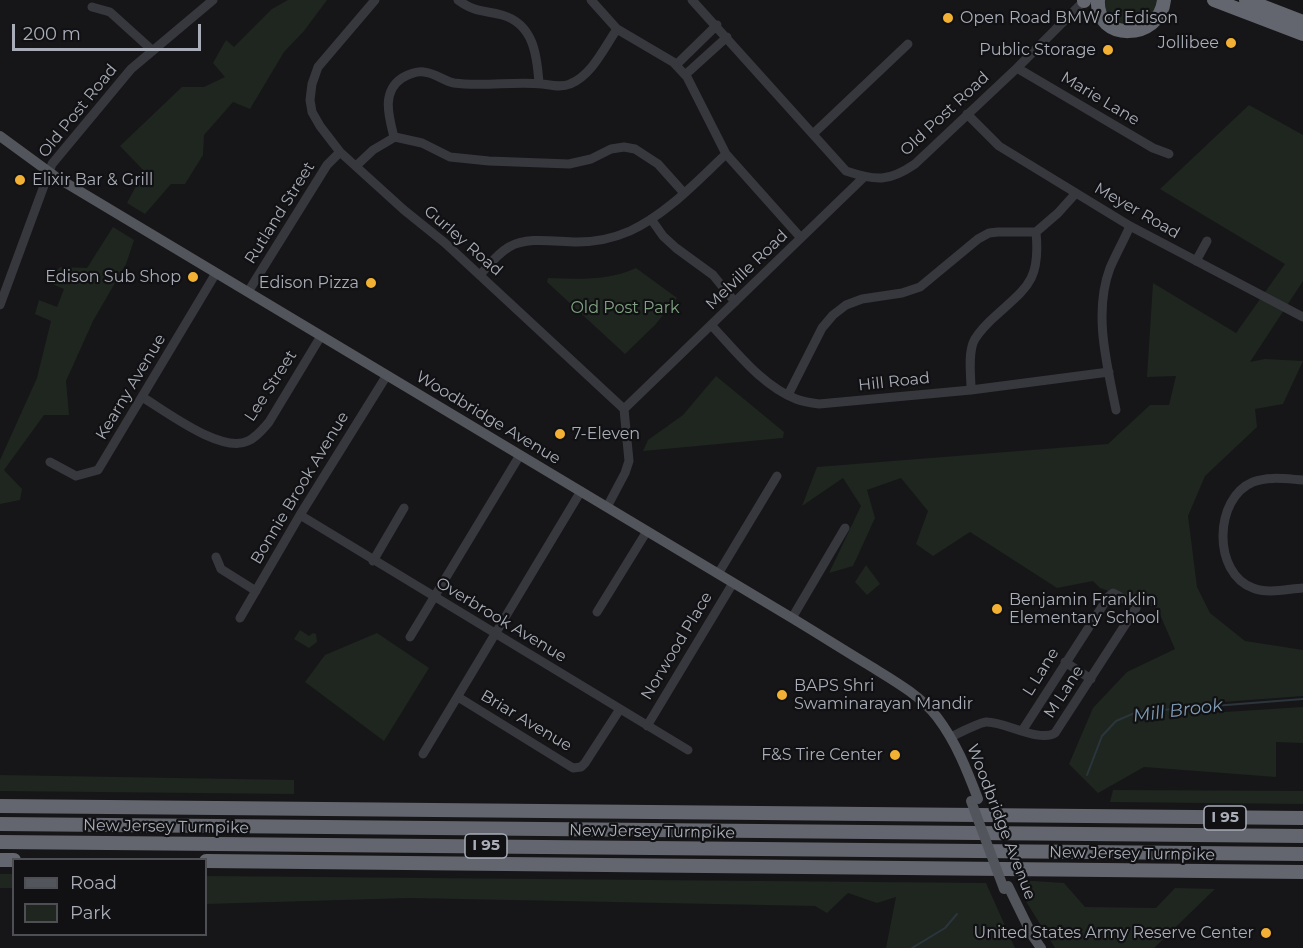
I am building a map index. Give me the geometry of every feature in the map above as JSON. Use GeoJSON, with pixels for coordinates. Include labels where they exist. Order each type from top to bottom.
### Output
{"type":"FeatureCollection","features":[{"type":"Feature","properties":{"kind":"highway"},"geometry":{"type":"LineString","coordinates":[[1098,0],[1102,19],[1114,28],[1129,32],[1152,24],[1160,14],[1164,0]]}},
{"type":"Feature","properties":{"kind":"highway"},"geometry":{"type":"LineString","coordinates":[[1214,0],[1303,34]]}},
{"type":"Feature","properties":{"kind":"highway"},"geometry":{"type":"LineString","coordinates":[[1246,0],[1303,22]]}},
{"type":"Feature","properties":{"kind":"highway","name":"New Jersey Turnpike"},"geometry":{"type":"LineString","coordinates":[[0,806],[1303,818]]}},
{"type":"Feature","properties":{"kind":"highway","name":"New Jersey Turnpike"},"geometry":{"type":"LineString","coordinates":[[0,824],[1303,836]]}},
{"type":"Feature","properties":{"kind":"highway","name":"New Jersey Turnpike"},"geometry":{"type":"LineString","coordinates":[[0,842],[1303,854]]}},
{"type":"Feature","properties":{"kind":"highway","name":"New Jersey Turnpike"},"geometry":{"type":"LineString","coordinates":[[207,861],[1303,872]]}},
{"type":"Feature","properties":{"kind":"main road","name":"Woodbridge Avenue"},"geometry":{"type":"LineString","coordinates":[[0,136],[48,171],[792,618],[921,701],[951,737],[1021,928],[1033,948]]}},
{"type":"Feature","properties":{"kind":"main road","name":"Woodbridge Avenue"},"geometry":{"type":"LineString","coordinates":[[1006,888],[1041,948]]}},
{"type":"Feature","properties":{"kind":"street"},"geometry":{"type":"LineString","coordinates":[[194,0],[202,9]]}},
{"type":"Feature","properties":{"kind":"street","name":"Old Post Road"},"geometry":{"type":"LineString","coordinates":[[1,299],[47,181],[48,171],[56,157],[111,91],[152,50],[213,0]]}},
{"type":"Feature","properties":{"kind":"street","name":"Gurley Road"},"geometry":{"type":"LineString","coordinates":[[375,0],[318,67],[312,84],[310,100],[312,112],[320,126],[340,152],[480,275],[624,409]]}},
{"type":"Feature","properties":{"kind":"street"},"geometry":{"type":"LineString","coordinates":[[458,0],[479,12],[508,18],[527,33],[536,50],[540,83]]}},
{"type":"Feature","properties":{"kind":"street"},"geometry":{"type":"LineString","coordinates":[[591,0],[617,29],[676,65],[685,75],[726,154],[801,238]]}},
{"type":"Feature","properties":{"kind":"street"},"geometry":{"type":"LineString","coordinates":[[692,0],[717,25],[846,171],[864,177]]}},
{"type":"Feature","properties":{"kind":"street","name":"Old Post Road"},"geometry":{"type":"LineString","coordinates":[[864,177],[879,179],[901,174],[915,164],[1017,68],[1084,0]]}},
{"type":"Feature","properties":{"kind":"street"},"geometry":{"type":"LineString","coordinates":[[92,7],[110,12],[152,50]]}},
{"type":"Feature","properties":{"kind":"street"},"geometry":{"type":"LineString","coordinates":[[676,65],[717,25]]}},
{"type":"Feature","properties":{"kind":"street"},"geometry":{"type":"LineString","coordinates":[[394,137],[388,102],[398,81],[409,74],[425,72],[454,83],[540,83],[562,86],[576,81],[590,68],[617,29]]}},
{"type":"Feature","properties":{"kind":"street"},"geometry":{"type":"LineString","coordinates":[[685,75],[727,37]]}},
{"type":"Feature","properties":{"kind":"street"},"geometry":{"type":"LineString","coordinates":[[813,134],[908,44]]}},
{"type":"Feature","properties":{"kind":"street","name":"Marie Lane"},"geometry":{"type":"LineString","coordinates":[[1017,68],[1153,148],[1169,154]]}},
{"type":"Feature","properties":{"kind":"street","name":"Meyer Road"},"geometry":{"type":"LineString","coordinates":[[967,114],[999,146],[1130,226],[1303,317]]}},
{"type":"Feature","properties":{"kind":"street"},"geometry":{"type":"LineString","coordinates":[[356,166],[373,150],[394,137],[422,143],[450,157],[489,161],[569,164],[591,159],[611,149],[624,147],[649,156],[684,193]]}},
{"type":"Feature","properties":{"kind":"street","name":"Rutland Street"},"geometry":{"type":"LineString","coordinates":[[248,292],[327,165],[340,152]]}},
{"type":"Feature","properties":{"kind":"street"},"geometry":{"type":"LineString","coordinates":[[480,275],[501,252],[512,245],[527,241],[579,242],[604,239],[629,231],[651,219],[684,193],[726,154]]}},
{"type":"Feature","properties":{"kind":"street","name":"Melville Road"},"geometry":{"type":"LineString","coordinates":[[624,409],[864,177]]}},
{"type":"Feature","properties":{"kind":"street"},"geometry":{"type":"LineString","coordinates":[[788,395],[822,328],[846,305],[862,298],[902,293],[920,287],[978,239],[989,233],[1036,232],[1076,193]]}},
{"type":"Feature","properties":{"kind":"street"},"geometry":{"type":"LineString","coordinates":[[651,219],[663,236],[676,248],[713,275],[735,302]]}},
{"type":"Feature","properties":{"kind":"street"},"geometry":{"type":"LineString","coordinates":[[1116,410],[1101,320],[1103,292],[1111,266],[1130,226]]}},
{"type":"Feature","properties":{"kind":"street"},"geometry":{"type":"LineString","coordinates":[[971,390],[973,341],[983,327],[1023,290],[1033,277],[1038,255],[1036,232]]}},
{"type":"Feature","properties":{"kind":"street"},"geometry":{"type":"LineString","coordinates":[[1196,261],[1207,241]]}},
{"type":"Feature","properties":{"kind":"street","name":"Kearny Avenue"},"geometry":{"type":"LineString","coordinates":[[50,462],[72,475],[84,475],[98,470],[216,273]]}},
{"type":"Feature","properties":{"kind":"street","name":"Hill Road"},"geometry":{"type":"LineString","coordinates":[[711,325],[760,376],[788,395],[819,405],[971,390],[1109,372]]}},
{"type":"Feature","properties":{"kind":"street","name":"Lee Street"},"geometry":{"type":"LineString","coordinates":[[142,397],[214,439],[229,443],[246,442],[259,434],[269,422],[321,336]]}},
{"type":"Feature","properties":{"kind":"street","name":"Bonnie Brook Avenue"},"geometry":{"type":"LineString","coordinates":[[240,618],[300,515],[387,375]]}},
{"type":"Feature","properties":{"kind":"street"},"geometry":{"type":"LineString","coordinates":[[607,507],[629,461],[624,409]]}},
{"type":"Feature","properties":{"kind":"street"},"geometry":{"type":"LineString","coordinates":[[410,637],[520,455]]}},
{"type":"Feature","properties":{"kind":"street"},"geometry":{"type":"LineString","coordinates":[[718,574],[777,476]]}},
{"type":"Feature","properties":{"kind":"street"},"geometry":{"type":"LineString","coordinates":[[1303,480],[1266,478],[1245,486],[1236,493],[1230,503],[1224,525],[1224,555],[1228,566],[1247,586],[1267,591],[1303,588]]}},
{"type":"Feature","properties":{"kind":"street"},"geometry":{"type":"LineString","coordinates":[[423,754],[580,491]]}},
{"type":"Feature","properties":{"kind":"street"},"geometry":{"type":"LineString","coordinates":[[373,561],[404,508]]}},
{"type":"Feature","properties":{"kind":"street","name":"Overbrook Avenue"},"geometry":{"type":"LineString","coordinates":[[300,515],[688,750]]}},
{"type":"Feature","properties":{"kind":"street"},"geometry":{"type":"LineString","coordinates":[[792,618],[845,528]]}},
{"type":"Feature","properties":{"kind":"street"},"geometry":{"type":"LineString","coordinates":[[597,612],[646,531]]}},
{"type":"Feature","properties":{"kind":"street"},"geometry":{"type":"LineString","coordinates":[[216,557],[221,569],[256,591]]}},
{"type":"Feature","properties":{"kind":"street","name":"Norwood Place"},"geometry":{"type":"LineString","coordinates":[[647,726],[733,583]]}},
{"type":"Feature","properties":{"kind":"street","name":"L Lane"},"geometry":{"type":"LineString","coordinates":[[1022,731],[1109,596],[1113,593],[1117,594],[1136,606]]}},
{"type":"Feature","properties":{"kind":"street","name":"M Lane"},"geometry":{"type":"LineString","coordinates":[[951,737],[986,722],[1047,736],[1055,733],[1136,606]]}},
{"type":"Feature","properties":{"kind":"street"},"geometry":{"type":"LineString","coordinates":[[1065,662],[1091,678]]}},
{"type":"Feature","properties":{"kind":"street","name":"Briar Avenue"},"geometry":{"type":"LineString","coordinates":[[458,697],[573,768],[581,767],[585,762],[620,709]]}},
{"type":"Feature","properties":{"kind":"green space"},"geometry":{"type":"Polygon","coordinates":[[[288,0],[327,0],[304,31],[284,52],[250,109],[233,102],[204,135],[203,155],[185,184],[171,184],[145,214],[127,203],[144,171],[120,146],[182,87],[204,87],[225,77],[213,63],[226,40],[234,47],[272,9],[288,0]]]}},
{"type":"Feature","properties":{"kind":"green space"},"geometry":{"type":"Polygon","coordinates":[[[1103,0],[1160,0],[1153,18],[1126,28],[1107,19],[1103,0]]]}},
{"type":"Feature","properties":{"kind":"green space"},"geometry":{"type":"Polygon","coordinates":[[[1249,105],[1303,135],[1303,281],[1250,362],[1265,359],[1303,361],[1283,404],[1255,409],[1257,427],[1205,476],[1188,516],[1197,587],[1210,613],[1245,641],[1303,650],[1303,696],[1196,704],[1209,713],[1303,707],[1303,743],[1276,742],[1276,777],[1144,767],[1098,793],[1069,764],[1093,708],[1127,672],[1175,649],[1157,608],[1100,588],[1093,581],[1057,588],[970,532],[933,556],[916,544],[928,511],[901,478],[867,490],[875,518],[853,566],[829,573],[861,506],[843,478],[802,506],[817,467],[1108,444],[1150,405],[1169,405],[1176,376],[1147,377],[1153,283],[1236,333],[1285,264],[1160,189],[1249,105]]]}},
{"type":"Feature","properties":{"kind":"green space"},"geometry":{"type":"Polygon","coordinates":[[[113,227],[134,240],[126,264],[93,321],[66,381],[69,415],[44,415],[4,470],[22,489],[20,500],[0,504],[0,460],[37,378],[51,321],[35,314],[39,300],[57,307],[64,289],[47,282],[60,267],[87,268],[113,227]]]}},
{"type":"Feature","properties":{"kind":"green space","name":"Old Post Park"},"geometry":{"type":"Polygon","coordinates":[[[636,268],[677,298],[655,325],[625,354],[547,282],[548,278],[604,277],[636,268]]]}},
{"type":"Feature","properties":{"kind":"green space"},"geometry":{"type":"Polygon","coordinates":[[[716,376],[784,432],[783,438],[643,451],[648,440],[683,415],[716,376]]]}},
{"type":"Feature","properties":{"kind":"green space"},"geometry":{"type":"Polygon","coordinates":[[[866,565],[880,584],[867,595],[855,582],[866,565]]]}},
{"type":"Feature","properties":{"kind":"green space"},"geometry":{"type":"Polygon","coordinates":[[[300,630],[309,636],[316,634],[317,642],[309,648],[294,639],[300,630]]]}},
{"type":"Feature","properties":{"kind":"green space"},"geometry":{"type":"Polygon","coordinates":[[[377,633],[429,668],[384,741],[305,682],[325,655],[377,633]]]}},
{"type":"Feature","properties":{"kind":"green space"},"geometry":{"type":"Polygon","coordinates":[[[0,775],[294,780],[294,794],[0,791],[0,775]]]}},
{"type":"Feature","properties":{"kind":"green space"},"geometry":{"type":"Polygon","coordinates":[[[1113,790],[1303,791],[1303,804],[1110,802],[1113,790]]]}},
{"type":"Feature","properties":{"kind":"green space"},"geometry":{"type":"Polygon","coordinates":[[[0,874],[12,874],[12,888],[0,888],[0,874]]]}},
{"type":"Feature","properties":{"kind":"green space"},"geometry":{"type":"Polygon","coordinates":[[[207,876],[986,883],[1015,948],[886,948],[896,897],[877,903],[848,893],[827,913],[815,906],[410,898],[207,904],[207,876]]]}},
{"type":"Feature","properties":{"kind":"green space"},"geometry":{"type":"Polygon","coordinates":[[[1018,880],[1064,883],[1085,907],[1156,908],[1175,888],[1215,889],[1154,948],[1055,948],[1027,903],[1018,880]]]}},
{"type":"Feature","properties":{"kind":"waterway","name":"Mill Brook"},"geometry":{"type":"LineString","coordinates":[[1087,775],[1102,736],[1116,721],[1137,712],[1303,699]]}},
{"type":"Feature","properties":{"kind":"waterway","name":"Mill Brook"},"geometry":{"type":"LineString","coordinates":[[912,948],[945,928],[957,914]]}},
{"type":"Feature","properties":{"kind":"place","name":"Open Road BMW of Edison"},"geometry":{"type":"Point","coordinates":[948,18]}},
{"type":"Feature","properties":{"kind":"place","name":"Jollibee"},"geometry":{"type":"Point","coordinates":[1231,43]}},
{"type":"Feature","properties":{"kind":"place","name":"Public Storage"},"geometry":{"type":"Point","coordinates":[1108,50]}},
{"type":"Feature","properties":{"kind":"place","name":"Elixir Bar & Grill"},"geometry":{"type":"Point","coordinates":[20,180]}},
{"type":"Feature","properties":{"kind":"place","name":"Edison Sub Shop"},"geometry":{"type":"Point","coordinates":[193,277]}},
{"type":"Feature","properties":{"kind":"place","name":"Edison Pizza"},"geometry":{"type":"Point","coordinates":[371,283]}},
{"type":"Feature","properties":{"kind":"place","name":"7-Eleven"},"geometry":{"type":"Point","coordinates":[560,434]}},
{"type":"Feature","properties":{"kind":"place","name":"Benjamin Franklin Elementary School"},"geometry":{"type":"Point","coordinates":[997,609]}},
{"type":"Feature","properties":{"kind":"place","name":"BAPS Shri Swaminarayan Mandir"},"geometry":{"type":"Point","coordinates":[782,695]}},
{"type":"Feature","properties":{"kind":"place","name":"F&S Tire Center"},"geometry":{"type":"Point","coordinates":[895,755]}},
{"type":"Feature","properties":{"kind":"place","name":"United States Army Reserve Center"},"geometry":{"type":"Point","coordinates":[1266,933]}}]}
